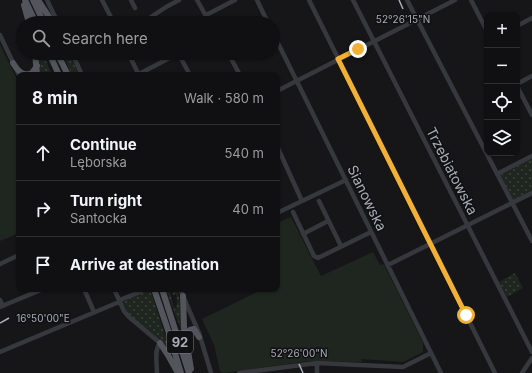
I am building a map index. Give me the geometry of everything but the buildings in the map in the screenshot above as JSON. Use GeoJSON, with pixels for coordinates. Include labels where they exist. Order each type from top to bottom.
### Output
{"type":"FeatureCollection","features":[{"type":"Feature","properties":{"kind":"main road"},"geometry":{"type":"LineString","coordinates":[[22,0],[27,16]]}},
{"type":"Feature","properties":{"kind":"main road"},"geometry":{"type":"LineString","coordinates":[[25,0],[33,16]]}},
{"type":"Feature","properties":{"kind":"main road"},"geometry":{"type":"LineString","coordinates":[[33,0],[41,16]]}},
{"type":"Feature","properties":{"kind":"main road"},"geometry":{"type":"LineString","coordinates":[[38,0],[48,16]]}},
{"type":"Feature","properties":{"kind":"main road"},"geometry":{"type":"LineString","coordinates":[[36,60],[37,72]]}},
{"type":"Feature","properties":{"kind":"main road"},"geometry":{"type":"LineString","coordinates":[[52,60],[58,72]]}},
{"type":"Feature","properties":{"kind":"main road"},"geometry":{"type":"LineString","coordinates":[[61,60],[67,72]]}},
{"type":"Feature","properties":{"kind":"main road"},"geometry":{"type":"LineString","coordinates":[[13,63],[20,72]]}},
{"type":"Feature","properties":{"kind":"main road"},"geometry":{"type":"LineString","coordinates":[[33,72],[37,66]]}},
{"type":"Feature","properties":{"kind":"main road","name":"92"},"geometry":{"type":"LineString","coordinates":[[155,292],[180,373]]}},
{"type":"Feature","properties":{"kind":"main road","name":"92"},"geometry":{"type":"LineString","coordinates":[[163,292],[190,373]]}},
{"type":"Feature","properties":{"kind":"main road"},"geometry":{"type":"LineString","coordinates":[[183,296],[184,327],[190,361],[190,373]]}},
{"type":"Feature","properties":{"kind":"main road"},"geometry":{"type":"LineString","coordinates":[[185,335],[190,330],[194,329],[199,337]]}},
{"type":"Feature","properties":{"kind":"main road"},"geometry":{"type":"LineString","coordinates":[[160,343],[180,373]]}},
{"type":"Feature","properties":{"kind":"street"},"geometry":{"type":"LineString","coordinates":[[47,0],[55,16]]}},
{"type":"Feature","properties":{"kind":"street"},"geometry":{"type":"LineString","coordinates":[[102,0],[110,16]]}},
{"type":"Feature","properties":{"kind":"street"},"geometry":{"type":"LineString","coordinates":[[131,0],[135,8]]}},
{"type":"Feature","properties":{"kind":"street"},"geometry":{"type":"LineString","coordinates":[[152,16],[179,0]]}},
{"type":"Feature","properties":{"kind":"street"},"geometry":{"type":"LineString","coordinates":[[197,0],[206,15],[235,0]]}},
{"type":"Feature","properties":{"kind":"street"},"geometry":{"type":"LineString","coordinates":[[257,0],[265,16]]}},
{"type":"Feature","properties":{"kind":"street"},"geometry":{"type":"LineString","coordinates":[[308,0],[495,373]]}},
{"type":"Feature","properties":{"kind":"street","name":"Trzebiatowska"},"geometry":{"type":"LineString","coordinates":[[354,0],[532,352]]}},
{"type":"Feature","properties":{"kind":"street"},"geometry":{"type":"LineString","coordinates":[[407,0],[532,241]]}},
{"type":"Feature","properties":{"kind":"street"},"geometry":{"type":"LineString","coordinates":[[280,90],[454,0]]}},
{"type":"Feature","properties":{"kind":"street"},"geometry":{"type":"LineString","coordinates":[[471,0],[484,25]]}},
{"type":"Feature","properties":{"kind":"street"},"geometry":{"type":"LineString","coordinates":[[520,24],[532,18]]}},
{"type":"Feature","properties":{"kind":"street"},"geometry":{"type":"LineString","coordinates":[[0,34],[18,72]]}},
{"type":"Feature","properties":{"kind":"street","name":"Sianowska"},"geometry":{"type":"LineString","coordinates":[[280,47],[441,373]]}},
{"type":"Feature","properties":{"kind":"street"},"geometry":{"type":"LineString","coordinates":[[75,60],[81,72]]}},
{"type":"Feature","properties":{"kind":"street"},"geometry":{"type":"LineString","coordinates":[[132,60],[138,72]]}},
{"type":"Feature","properties":{"kind":"street"},"geometry":{"type":"LineString","coordinates":[[144,72],[166,60]]}},
{"type":"Feature","properties":{"kind":"street"},"geometry":{"type":"LineString","coordinates":[[182,60],[188,72]]}},
{"type":"Feature","properties":{"kind":"street"},"geometry":{"type":"LineString","coordinates":[[232,60],[238,72]]}},
{"type":"Feature","properties":{"kind":"street"},"geometry":{"type":"LineString","coordinates":[[519,84],[532,76]]}},
{"type":"Feature","properties":{"kind":"street"},"geometry":{"type":"LineString","coordinates":[[520,91],[532,115]]}},
{"type":"Feature","properties":{"kind":"street"},"geometry":{"type":"LineString","coordinates":[[280,152],[302,201]]}},
{"type":"Feature","properties":{"kind":"street"},"geometry":{"type":"LineString","coordinates":[[497,174],[532,156]]}},
{"type":"Feature","properties":{"kind":"street"},"geometry":{"type":"LineString","coordinates":[[280,212],[346,180]]}},
{"type":"Feature","properties":{"kind":"street"},"geometry":{"type":"LineString","coordinates":[[388,265],[532,193]]}},
{"type":"Feature","properties":{"kind":"street"},"geometry":{"type":"LineString","coordinates":[[319,201],[341,246]]}},
{"type":"Feature","properties":{"kind":"street"},"geometry":{"type":"LineString","coordinates":[[293,212],[314,256],[318,258],[371,232]]}},
{"type":"Feature","properties":{"kind":"street"},"geometry":{"type":"LineString","coordinates":[[303,234],[328,221]]}},
{"type":"Feature","properties":{"kind":"street"},"geometry":{"type":"LineString","coordinates":[[0,264],[16,256]]}},
{"type":"Feature","properties":{"kind":"street"},"geometry":{"type":"LineString","coordinates":[[0,300],[1,307],[35,292]]}},
{"type":"Feature","properties":{"kind":"street"},"geometry":{"type":"LineString","coordinates":[[85,292],[94,312]]}},
{"type":"Feature","properties":{"kind":"street"},"geometry":{"type":"LineString","coordinates":[[116,292],[129,317],[160,343],[158,345],[157,352],[157,373]]}},
{"type":"Feature","properties":{"kind":"street"},"geometry":{"type":"LineString","coordinates":[[1,352],[140,292]]}},
{"type":"Feature","properties":{"kind":"street"},"geometry":{"type":"LineString","coordinates":[[181,292],[202,341],[210,373]]}},
{"type":"Feature","properties":{"kind":"street"},"geometry":{"type":"LineString","coordinates":[[239,373],[317,363],[403,367],[431,353]]}},
{"type":"Feature","properties":{"kind":"street"},"geometry":{"type":"LineString","coordinates":[[522,373],[532,358]]}},
{"type":"Feature","properties":{"kind":"street"},"geometry":{"type":"LineString","coordinates":[[317,363],[317,373]]}},
{"type":"Feature","properties":{"kind":"street"},"geometry":{"type":"LineString","coordinates":[[402,373],[403,367]]}},
{"type":"Feature","properties":{"kind":"shaded area"},"geometry":{"type":"Polygon","coordinates":[[[0,44],[16,78],[16,234],[0,241],[0,44]]]}},
{"type":"Feature","properties":{"kind":"shaded area"},"geometry":{"type":"Polygon","coordinates":[[[37,60],[46,60],[51,72],[38,72],[37,60]]]}},
{"type":"Feature","properties":{"kind":"shaded area"},"geometry":{"type":"Polygon","coordinates":[[[65,60],[72,60],[78,72],[71,72],[65,60]]]}},
{"type":"Feature","properties":{"kind":"shaded area"},"geometry":{"type":"Polygon","coordinates":[[[532,158],[532,192],[513,201],[500,175],[532,158]]]}},
{"type":"Feature","properties":{"kind":"shaded area"},"geometry":{"type":"Polygon","coordinates":[[[291,217],[321,276],[373,252],[380,265],[384,264],[423,343],[423,352],[403,362],[361,359],[362,362],[309,361],[223,373],[220,371],[214,345],[202,319],[257,292],[280,292],[280,222],[291,217]]]}},
{"type":"Feature","properties":{"kind":"shaded area"},"geometry":{"type":"Polygon","coordinates":[[[515,273],[523,288],[507,297],[499,282],[515,273]]]}},
{"type":"Feature","properties":{"kind":"shaded area"},"geometry":{"type":"Polygon","coordinates":[[[138,292],[151,292],[173,359],[129,314],[122,301],[138,292]]]}},
{"type":"Feature","properties":{"kind":"shaded area"},"geometry":{"type":"Polygon","coordinates":[[[167,292],[170,292],[174,307],[176,308],[176,294],[173,295],[172,293],[178,292],[182,333],[167,292]]]}},
{"type":"Feature","properties":{"kind":"route"},"geometry":{"type":"LineString","coordinates":[[358,49],[338,59],[466,315]]}}]}
